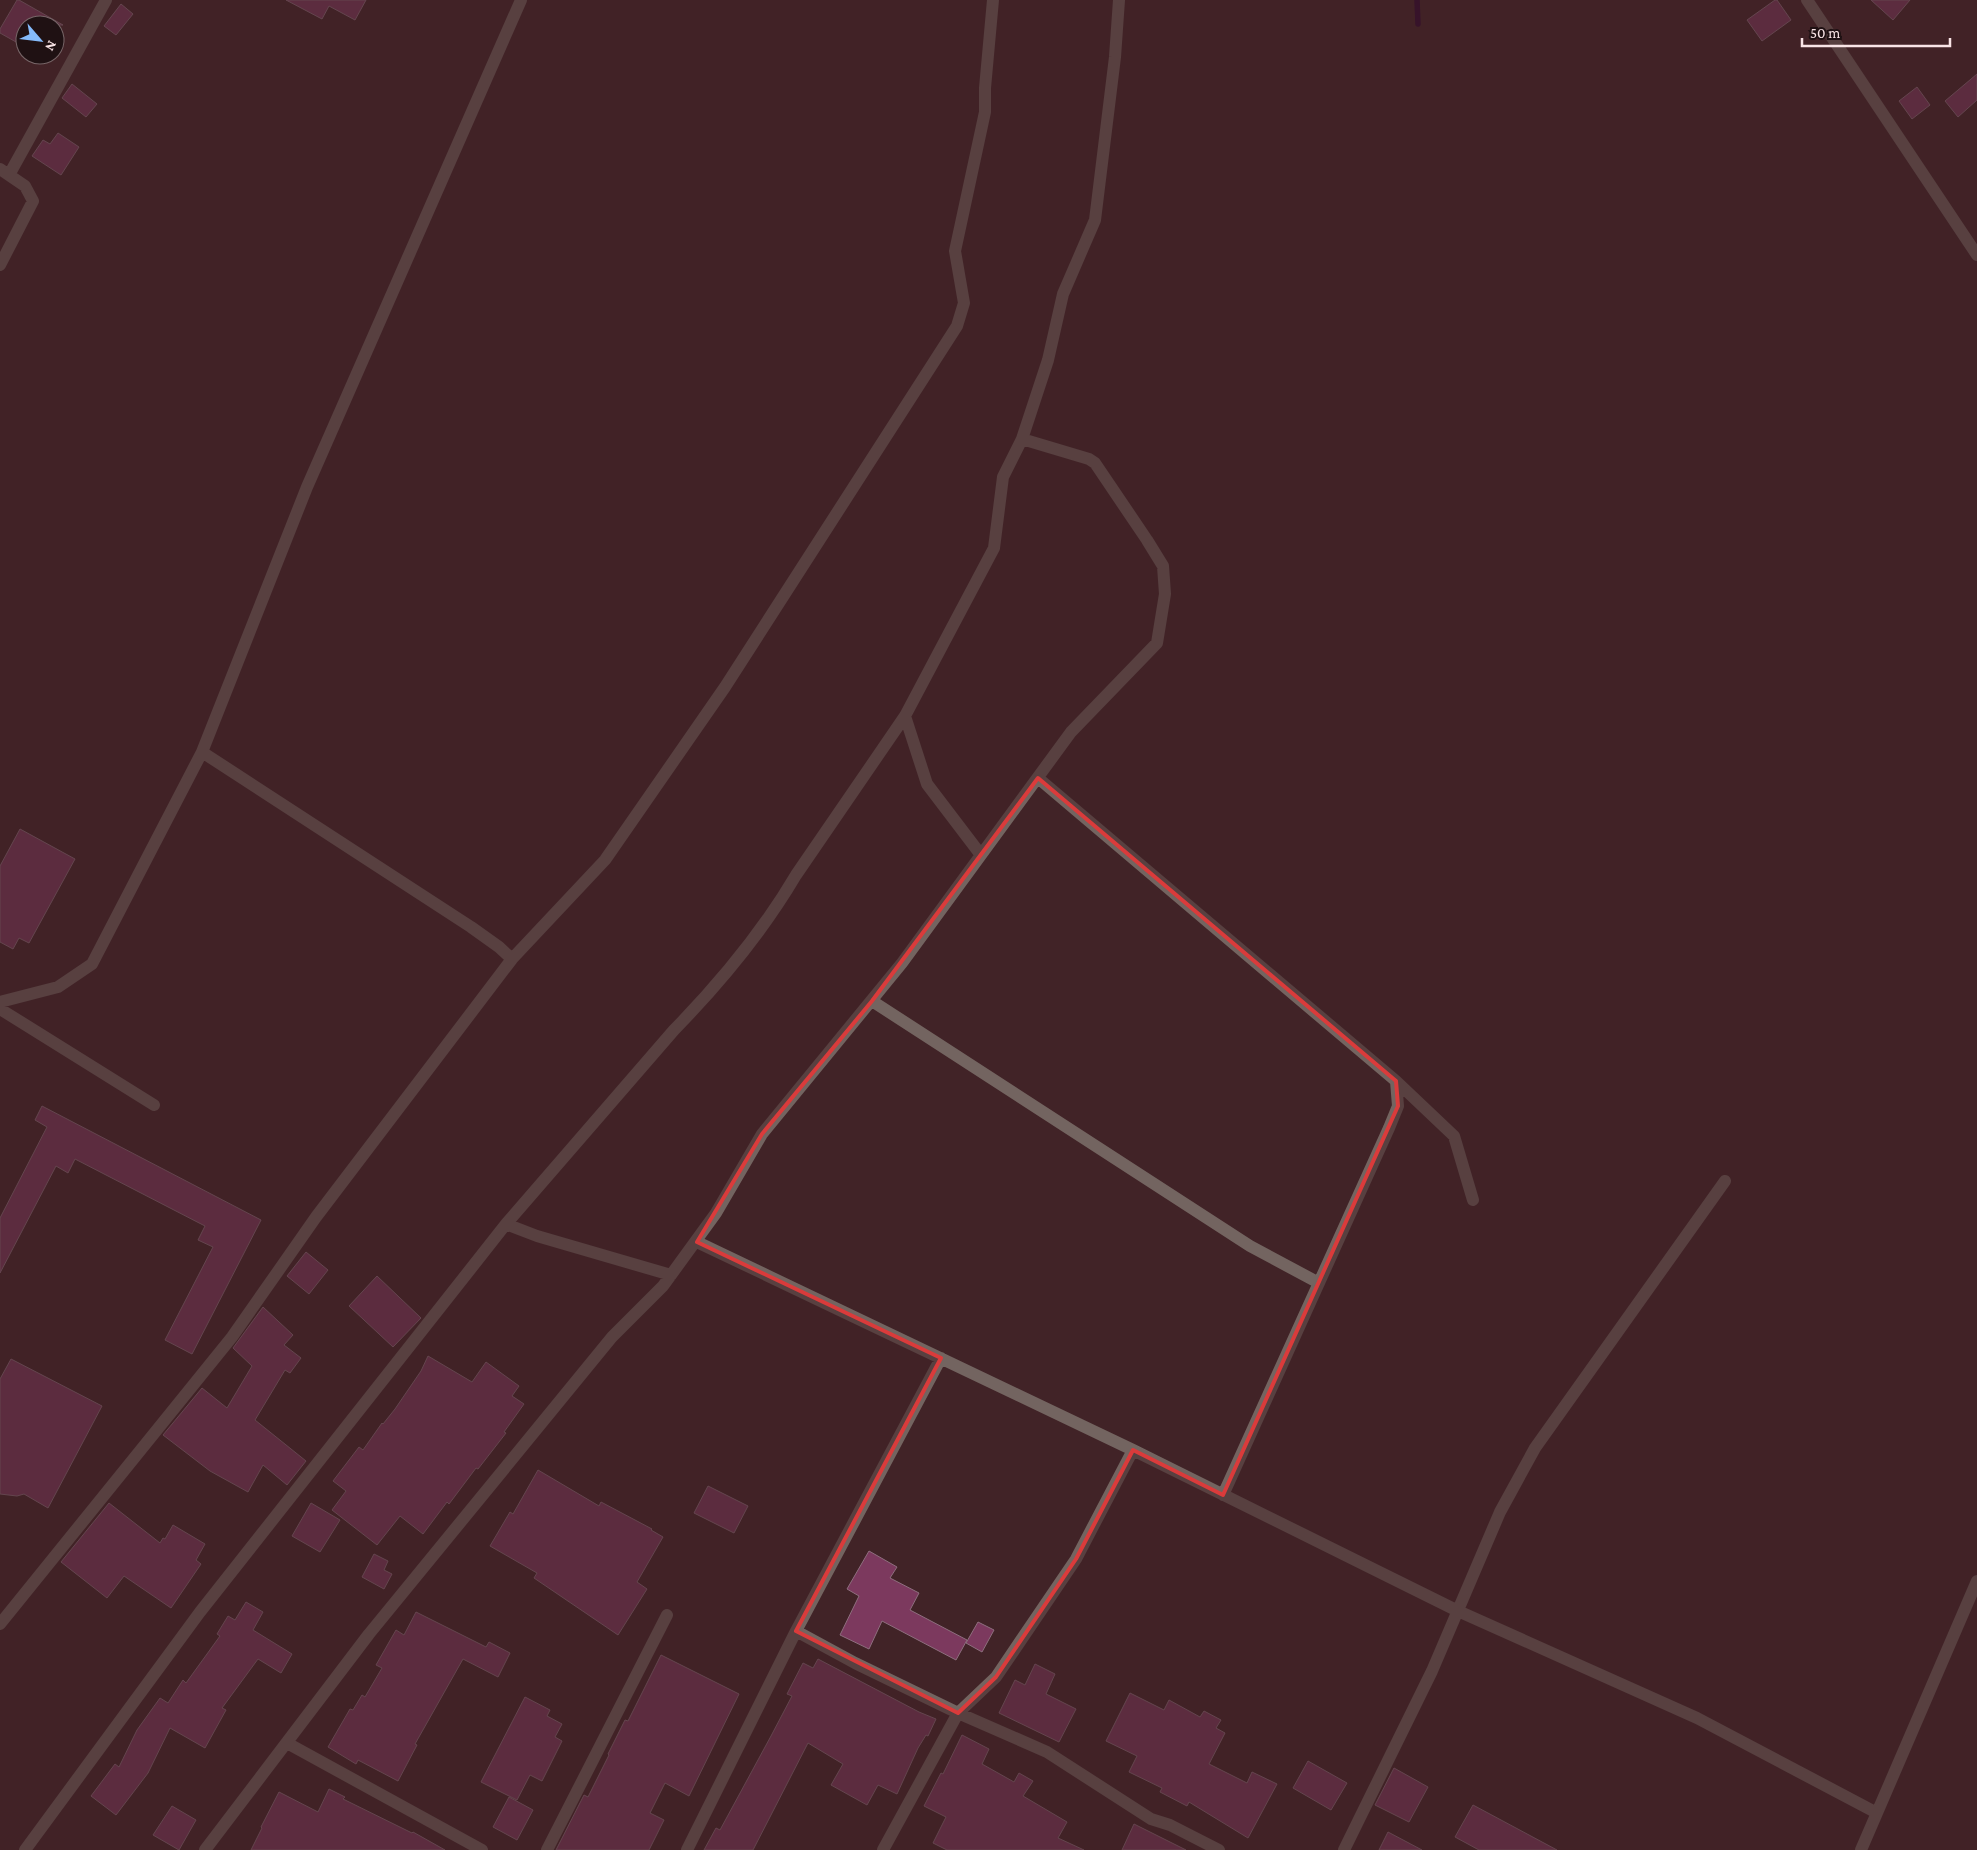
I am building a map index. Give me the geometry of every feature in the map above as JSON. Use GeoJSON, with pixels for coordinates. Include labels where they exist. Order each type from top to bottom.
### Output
{"type":"FeatureCollection","features":[{"type":"Feature","properties":{"kind":"street"},"geometry":{"type":"LineString","coordinates":[[0,265],[33,201],[25,186],[5,172],[106,0]]}},
{"type":"Feature","properties":{"kind":"street"},"geometry":{"type":"LineString","coordinates":[[0,1002],[58,986],[92,964],[202,752],[307,487],[521,0]]}},
{"type":"Feature","properties":{"kind":"street"},"geometry":{"type":"LineString","coordinates":[[0,1624],[232,1337],[316,1217],[512,959],[605,860],[725,687],[957,326],[964,303],[955,251],[985,112],[984,88],[993,0]]}},
{"type":"Feature","properties":{"kind":"street"},"geometry":{"type":"LineString","coordinates":[[25,1850],[200,1612],[506,1224],[674,1030],[700,1004],[743,950],[783,897],[796,875],[905,716],[994,548],[1003,477],[1022,439],[1048,360],[1063,294],[1095,220],[1115,57],[1119,0]]}},
{"type":"Feature","properties":{"kind":"street"},"geometry":{"type":"LineString","coordinates":[[1807,0],[1977,255]]}},
{"type":"Feature","properties":{"kind":"street"},"geometry":{"type":"LineString","coordinates":[[205,1850],[368,1634],[612,1337],[663,1286],[697,1242],[716,1213],[762,1134],[902,963],[1071,732],[1157,643],[1165,594],[1163,566],[1147,540],[1095,463],[1089,459],[1022,439]]}},
{"type":"Feature","properties":{"kind":"street"},"geometry":{"type":"LineString","coordinates":[[905,716],[927,784],[981,855]]}},
{"type":"Feature","properties":{"kind":"street"},"geometry":{"type":"LineString","coordinates":[[202,752],[471,927],[512,959]]}},
{"type":"Feature","properties":{"kind":"street"},"geometry":{"type":"LineString","coordinates":[[1038,778],[1396,1081],[1454,1136],[1473,1200]]}},
{"type":"Feature","properties":{"kind":"street"},"geometry":{"type":"LineString","coordinates":[[872,1000],[1250,1246],[1319,1283]]}},
{"type":"Feature","properties":{"kind":"street"},"geometry":{"type":"LineString","coordinates":[[0,1009],[154,1105]]}},
{"type":"Feature","properties":{"kind":"street"},"geometry":{"type":"LineString","coordinates":[[1223,1494],[1398,1106],[1396,1081]]}},
{"type":"Feature","properties":{"kind":"street"},"geometry":{"type":"LineString","coordinates":[[1344,1850],[1432,1671],[1500,1512],[1535,1448],[1724,1181]]}},
{"type":"Feature","properties":{"kind":"street"},"geometry":{"type":"LineString","coordinates":[[506,1224],[538,1236],[671,1275]]}},
{"type":"Feature","properties":{"kind":"street"},"geometry":{"type":"LineString","coordinates":[[697,1242],[1133,1450],[1458,1611],[1697,1718],[1877,1813]]}},
{"type":"Feature","properties":{"kind":"street"},"geometry":{"type":"LineString","coordinates":[[687,1850],[796,1631],[941,1358]]}},
{"type":"Feature","properties":{"kind":"street"},"geometry":{"type":"LineString","coordinates":[[883,1850],[958,1713],[996,1677],[1076,1559],[1133,1450]]}},
{"type":"Feature","properties":{"kind":"street"},"geometry":{"type":"LineString","coordinates":[[1861,1850],[1977,1581]]}},
{"type":"Feature","properties":{"kind":"street"},"geometry":{"type":"LineString","coordinates":[[547,1850],[667,1615]]}},
{"type":"Feature","properties":{"kind":"street"},"geometry":{"type":"LineString","coordinates":[[796,1631],[855,1663],[958,1713],[1048,1752],[1151,1818],[1170,1825],[1219,1850]]}},
{"type":"Feature","properties":{"kind":"street"},"geometry":{"type":"LineString","coordinates":[[287,1743],[482,1850]]}},
{"type":"Feature","properties":{"kind":"highlighted area"},"geometry":{"type":"Polygon","coordinates":[[[1038,778],[1396,1081],[1398,1106],[1389,1128],[1223,1495],[1133,1450],[1076,1559],[996,1677],[958,1713],[796,1631],[941,1358],[697,1242],[762,1134],[872,1001],[1038,778]]]}},
{"type":"Feature","properties":{"kind":"building"},"geometry":{"type":"Polygon","coordinates":[[[17,0],[45,15],[15,15],[15,41],[0,33],[0,29],[17,0]]]}},
{"type":"Feature","properties":{"kind":"building"},"geometry":{"type":"Polygon","coordinates":[[[286,0],[366,0],[355,20],[329,6],[322,19],[286,0]]]}},
{"type":"Feature","properties":{"kind":"building"},"geometry":{"type":"Polygon","coordinates":[[[1777,0],[1791,20],[1762,41],[1747,20],[1777,0]]]}},
{"type":"Feature","properties":{"kind":"building"},"geometry":{"type":"Polygon","coordinates":[[[1871,0],[1910,0],[1893,20],[1871,0]]]}},
{"type":"Feature","properties":{"kind":"building"},"geometry":{"type":"Polygon","coordinates":[[[121,4],[133,14],[116,35],[104,26],[121,4]]]}},
{"type":"Feature","properties":{"kind":"building"},"geometry":{"type":"Polygon","coordinates":[[[1977,74],[1977,100],[1958,117],[1945,101],[1977,74]]]}},
{"type":"Feature","properties":{"kind":"building"},"geometry":{"type":"Polygon","coordinates":[[[72,84],[97,104],[86,117],[62,98],[72,84]]]}},
{"type":"Feature","properties":{"kind":"building"},"geometry":{"type":"Polygon","coordinates":[[[1917,87],[1930,105],[1912,119],[1899,101],[1917,87]]]}},
{"type":"Feature","properties":{"kind":"building"},"geometry":{"type":"Polygon","coordinates":[[[58,133],[79,147],[61,175],[32,156],[43,140],[50,144],[58,133]]]}},
{"type":"Feature","properties":{"kind":"building"},"geometry":{"type":"Polygon","coordinates":[[[20,829],[75,859],[29,943],[19,938],[13,949],[0,942],[0,866],[20,829]]]}},
{"type":"Feature","properties":{"kind":"building"},"geometry":{"type":"Polygon","coordinates":[[[42,1106],[261,1220],[192,1354],[165,1340],[213,1247],[198,1240],[205,1226],[75,1159],[68,1173],[56,1166],[0,1273],[0,1218],[47,1127],[35,1120],[42,1106]]]}},
{"type":"Feature","properties":{"kind":"building"},"geometry":{"type":"Polygon","coordinates":[[[306,1252],[328,1270],[309,1294],[287,1276],[306,1252]]]}},
{"type":"Feature","properties":{"kind":"building"},"geometry":{"type":"Polygon","coordinates":[[[377,1276],[421,1318],[393,1347],[349,1306],[377,1276]]]}},
{"type":"Feature","properties":{"kind":"building"},"geometry":{"type":"Polygon","coordinates":[[[263,1307],[293,1335],[284,1345],[301,1358],[290,1373],[285,1370],[255,1420],[306,1461],[287,1485],[263,1465],[248,1492],[210,1471],[163,1435],[202,1388],[227,1408],[252,1366],[233,1348],[263,1307]]]}},
{"type":"Feature","properties":{"kind":"building"},"geometry":{"type":"Polygon","coordinates":[[[428,1356],[472,1382],[486,1362],[519,1386],[512,1396],[524,1404],[504,1432],[506,1433],[449,1504],[447,1502],[423,1534],[400,1516],[377,1545],[332,1510],[346,1491],[333,1481],[359,1447],[363,1450],[382,1423],[395,1409],[421,1371],[428,1356]]]}},
{"type":"Feature","properties":{"kind":"building"},"geometry":{"type":"Polygon","coordinates":[[[11,1359],[102,1406],[48,1508],[24,1494],[17,1496],[0,1494],[0,1379],[11,1359]]]}},
{"type":"Feature","properties":{"kind":"building"},"geometry":{"type":"Polygon","coordinates":[[[538,1470],[599,1506],[601,1502],[652,1529],[663,1537],[637,1582],[647,1589],[618,1635],[534,1578],[537,1573],[490,1546],[510,1512],[513,1514],[538,1470]]]}},
{"type":"Feature","properties":{"kind":"building"},"geometry":{"type":"Polygon","coordinates":[[[708,1486],[748,1506],[734,1533],[694,1513],[708,1486]]]}},
{"type":"Feature","properties":{"kind":"building"},"geometry":{"type":"Polygon","coordinates":[[[109,1503],[160,1543],[163,1538],[165,1539],[173,1525],[205,1544],[196,1560],[201,1564],[171,1608],[124,1576],[107,1598],[61,1562],[109,1503]]]}},
{"type":"Feature","properties":{"kind":"building"},"geometry":{"type":"Polygon","coordinates":[[[311,1503],[340,1520],[320,1552],[292,1536],[311,1503]]]}},
{"type":"Feature","properties":{"kind":"building"},"geometry":{"type":"Polygon","coordinates":[[[869,1551],[897,1567],[890,1578],[919,1593],[910,1610],[967,1640],[956,1660],[882,1621],[869,1649],[840,1635],[859,1596],[847,1589],[869,1551]]]}},
{"type":"Feature","properties":{"kind":"building"},"geometry":{"type":"Polygon","coordinates":[[[374,1554],[388,1561],[384,1570],[392,1574],[384,1589],[362,1577],[374,1554]]]}},
{"type":"Feature","properties":{"kind":"building"},"geometry":{"type":"Polygon","coordinates":[[[246,1602],[263,1612],[253,1630],[292,1654],[281,1673],[258,1659],[222,1708],[226,1710],[205,1748],[170,1728],[148,1773],[116,1815],[91,1796],[115,1764],[119,1767],[137,1730],[160,1698],[168,1703],[183,1680],[186,1683],[220,1636],[217,1634],[228,1616],[235,1620],[246,1602]]]}},
{"type":"Feature","properties":{"kind":"building"},"geometry":{"type":"Polygon","coordinates":[[[416,1612],[486,1647],[489,1642],[510,1653],[498,1677],[463,1659],[415,1744],[417,1745],[398,1781],[358,1760],[356,1764],[328,1747],[350,1709],[353,1710],[362,1695],[365,1697],[382,1668],[376,1665],[396,1630],[404,1635],[416,1612]]]}},
{"type":"Feature","properties":{"kind":"building"},"geometry":{"type":"Polygon","coordinates":[[[978,1622],[994,1630],[982,1652],[966,1643],[978,1622]]]}},
{"type":"Feature","properties":{"kind":"building"},"geometry":{"type":"Polygon","coordinates":[[[661,1655],[739,1694],[689,1796],[665,1783],[650,1813],[664,1820],[649,1850],[556,1850],[584,1795],[588,1797],[625,1720],[628,1721],[661,1655]]]}},
{"type":"Feature","properties":{"kind":"building"},"geometry":{"type":"Polygon","coordinates":[[[818,1659],[936,1719],[928,1736],[926,1735],[918,1748],[897,1794],[878,1785],[867,1805],[831,1785],[843,1764],[808,1743],[753,1850],[704,1850],[716,1828],[720,1830],[771,1736],[792,1696],[787,1694],[803,1663],[813,1668],[818,1659]]]}},
{"type":"Feature","properties":{"kind":"building"},"geometry":{"type":"Polygon","coordinates":[[[1035,1664],[1055,1674],[1046,1694],[1076,1709],[1059,1742],[999,1713],[1015,1680],[1025,1685],[1035,1664]]]}},
{"type":"Feature","properties":{"kind":"building"},"geometry":{"type":"Polygon","coordinates":[[[1130,1693],[1164,1710],[1169,1700],[1200,1717],[1204,1711],[1221,1720],[1216,1728],[1225,1733],[1209,1764],[1247,1783],[1252,1772],[1277,1784],[1248,1838],[1189,1802],[1187,1806],[1160,1792],[1162,1788],[1129,1772],[1137,1756],[1106,1741],[1130,1693]]]}},
{"type":"Feature","properties":{"kind":"building"},"geometry":{"type":"Polygon","coordinates":[[[525,1697],[550,1710],[547,1716],[562,1724],[555,1737],[562,1741],[542,1781],[530,1775],[517,1800],[481,1782],[525,1697]]]}},
{"type":"Feature","properties":{"kind":"building"},"geometry":{"type":"Polygon","coordinates":[[[962,1735],[989,1749],[982,1764],[1014,1782],[1019,1773],[1033,1781],[1023,1796],[1067,1822],[1058,1838],[1084,1850],[947,1850],[933,1843],[946,1817],[924,1806],[941,1773],[943,1774],[962,1735]]]}},
{"type":"Feature","properties":{"kind":"building"},"geometry":{"type":"Polygon","coordinates":[[[1308,1761],[1347,1783],[1331,1810],[1293,1788],[1308,1761]]]}},
{"type":"Feature","properties":{"kind":"building"},"geometry":{"type":"Polygon","coordinates":[[[1394,1768],[1428,1787],[1409,1822],[1375,1805],[1394,1768]]]}},
{"type":"Feature","properties":{"kind":"building"},"geometry":{"type":"Polygon","coordinates":[[[329,1789],[345,1797],[343,1799],[413,1832],[445,1850],[251,1850],[279,1792],[318,1812],[329,1789]]]}},
{"type":"Feature","properties":{"kind":"building"},"geometry":{"type":"Polygon","coordinates":[[[509,1797],[533,1810],[517,1840],[493,1827],[509,1797]]]}},
{"type":"Feature","properties":{"kind":"building"},"geometry":{"type":"Polygon","coordinates":[[[1473,1805],[1557,1850],[1479,1850],[1455,1837],[1473,1805]]]}},
{"type":"Feature","properties":{"kind":"building"},"geometry":{"type":"Polygon","coordinates":[[[172,1806],[196,1820],[179,1850],[153,1835],[172,1806]]]}},
{"type":"Feature","properties":{"kind":"building"},"geometry":{"type":"Polygon","coordinates":[[[1134,1824],[1186,1850],[1122,1850],[1134,1824]]]}},
{"type":"Feature","properties":{"kind":"building"},"geometry":{"type":"Polygon","coordinates":[[[1388,1832],[1422,1850],[1379,1850],[1388,1832]]]}},
{"type":"Feature","properties":{"kind":"waterway"},"geometry":{"type":"LineString","coordinates":[[1417,0],[1418,24]]}}]}
